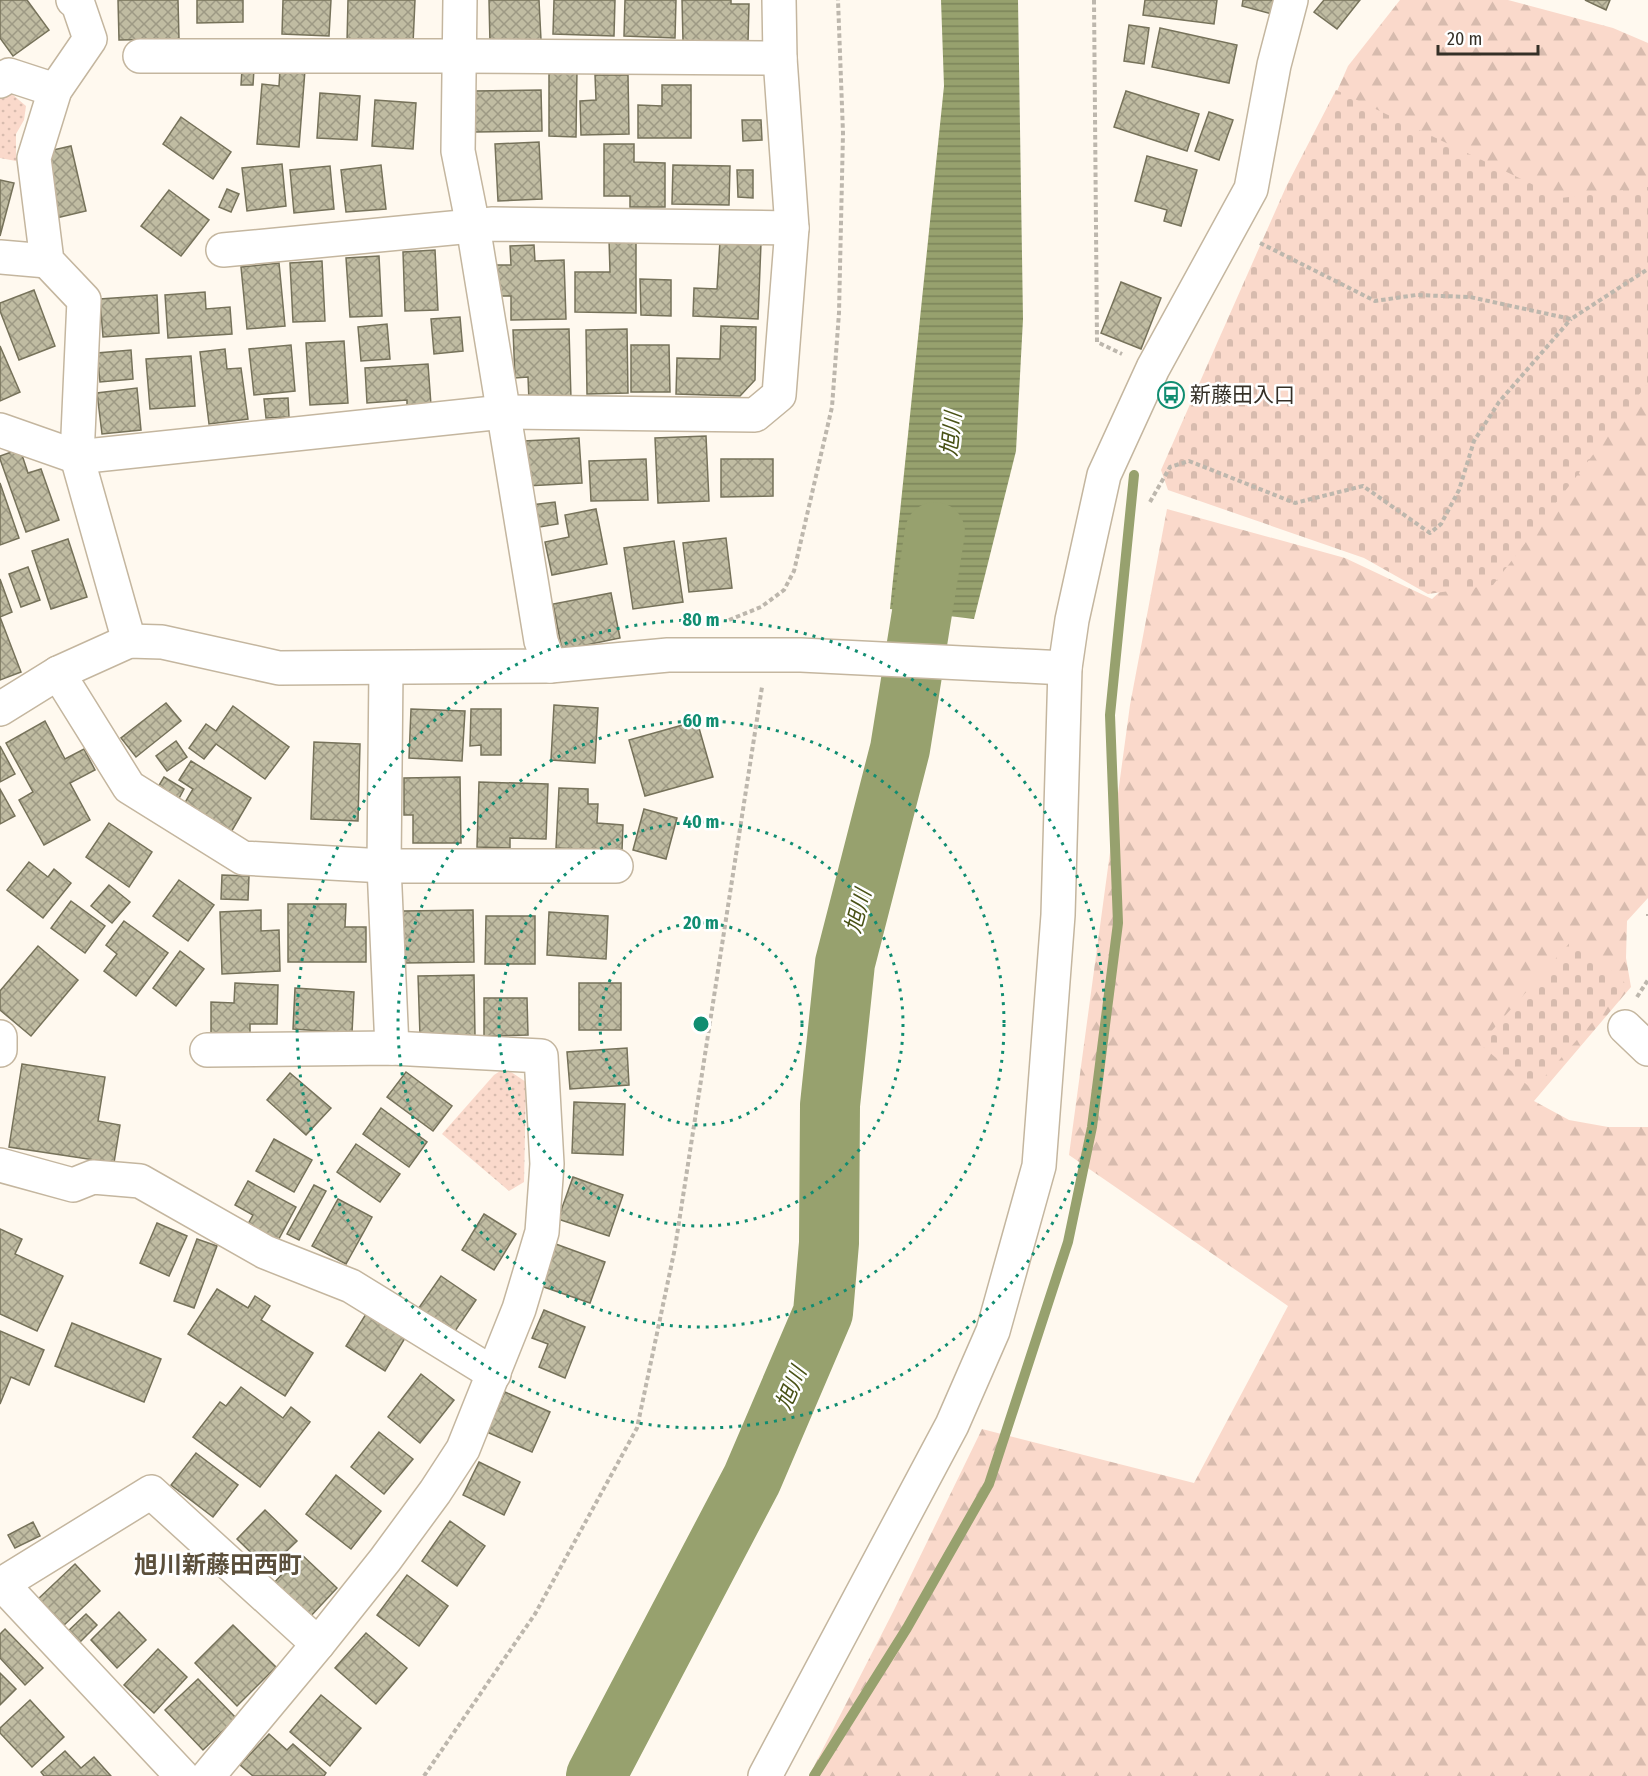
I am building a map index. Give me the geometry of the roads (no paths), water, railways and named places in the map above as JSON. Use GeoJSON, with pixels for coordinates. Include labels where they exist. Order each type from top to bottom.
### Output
{"type":"FeatureCollection","features":[{"type":"Feature","properties":{"kind":"street"},"geometry":{"type":"LineString","coordinates":[[73,0],[78,4],[90,39],[55,90],[34,158],[47,261],[84,300],[77,457],[129,641]]}},
{"type":"Feature","properties":{"kind":"street"},"geometry":{"type":"LineString","coordinates":[[459,0],[458,151],[473,226],[541,641],[550,666]]}},
{"type":"Feature","properties":{"kind":"street"},"geometry":{"type":"LineString","coordinates":[[0,430],[77,457],[503,412],[755,415],[779,395],[792,228],[780,58],[779,0]]}},
{"type":"Feature","properties":{"kind":"street"},"geometry":{"type":"LineString","coordinates":[[765,1776],[952,1425],[993,1331],[1039,1166],[1058,915],[1065,668],[1072,620],[1104,475],[1153,368],[1251,189],[1274,65],[1292,0]]}},
{"type":"Feature","properties":{"kind":"street"},"geometry":{"type":"LineString","coordinates":[[140,56],[780,58]]}},
{"type":"Feature","properties":{"kind":"street"},"geometry":{"type":"LineString","coordinates":[[0,81],[9,75],[55,90]]}},
{"type":"Feature","properties":{"kind":"street"},"geometry":{"type":"LineString","coordinates":[[223,250],[493,224],[792,228]]}},
{"type":"Feature","properties":{"kind":"street"},"geometry":{"type":"LineString","coordinates":[[0,257],[47,261]]}},
{"type":"Feature","properties":{"kind":"street"},"geometry":{"type":"LineString","coordinates":[[0,709],[58,673],[129,641],[162,642],[279,668],[550,666],[668,655],[801,655],[1065,668]]}},
{"type":"Feature","properties":{"kind":"street"},"geometry":{"type":"LineString","coordinates":[[386,668],[384,866],[392,1048]]}},
{"type":"Feature","properties":{"kind":"street"},"geometry":{"type":"LineString","coordinates":[[58,673],[129,787],[243,858],[384,866],[616,866]]}},
{"type":"Feature","properties":{"kind":"street"},"geometry":{"type":"LineString","coordinates":[[1625,1027],[1648,1049]]}},
{"type":"Feature","properties":{"kind":"street"},"geometry":{"type":"LineString","coordinates":[[0,1037],[0,1050]]}},
{"type":"Feature","properties":{"kind":"street"},"geometry":{"type":"LineString","coordinates":[[207,1050],[392,1048],[541,1056],[547,1164],[542,1232],[519,1309],[463,1449],[435,1492],[318,1644],[208,1776]]}},
{"type":"Feature","properties":{"kind":"street"},"geometry":{"type":"LineString","coordinates":[[0,1166],[73,1185],[93,1177],[140,1181],[265,1252],[351,1286],[494,1374]]}},
{"type":"Feature","properties":{"kind":"street"},"geometry":{"type":"LineString","coordinates":[[182,1776],[2,1584],[151,1492],[318,1644]]}},
{"type":"Feature","properties":{"kind":"water"},"geometry":{"type":"Polygon","coordinates":[[[941,0],[1018,0],[1023,319],[1016,451],[974,619],[890,609],[944,86],[941,0]]]}},
{"type":"Feature","properties":{"kind":"waterway"},"geometry":{"type":"LineString","coordinates":[[814,1776],[907,1628],[989,1484],[1068,1242],[1092,1127],[1118,923],[1110,715],[1134,475]]}},
{"type":"Feature","properties":{"kind":"waterway","name":"旭川"},"geometry":{"type":"LineString","coordinates":[[596,1776],[752,1479],[823,1313],[829,1243],[830,1105],[845,963],[900,749],[935,532]]}},
{"type":"Feature","properties":{"kind":"place","name":"新藤田入口"},"geometry":{"type":"Point","coordinates":[1171,395]}},
{"type":"Feature","properties":{"kind":"district","name":"旭川新藤田西町"},"geometry":{"type":"Point","coordinates":[218,1565]}}]}
